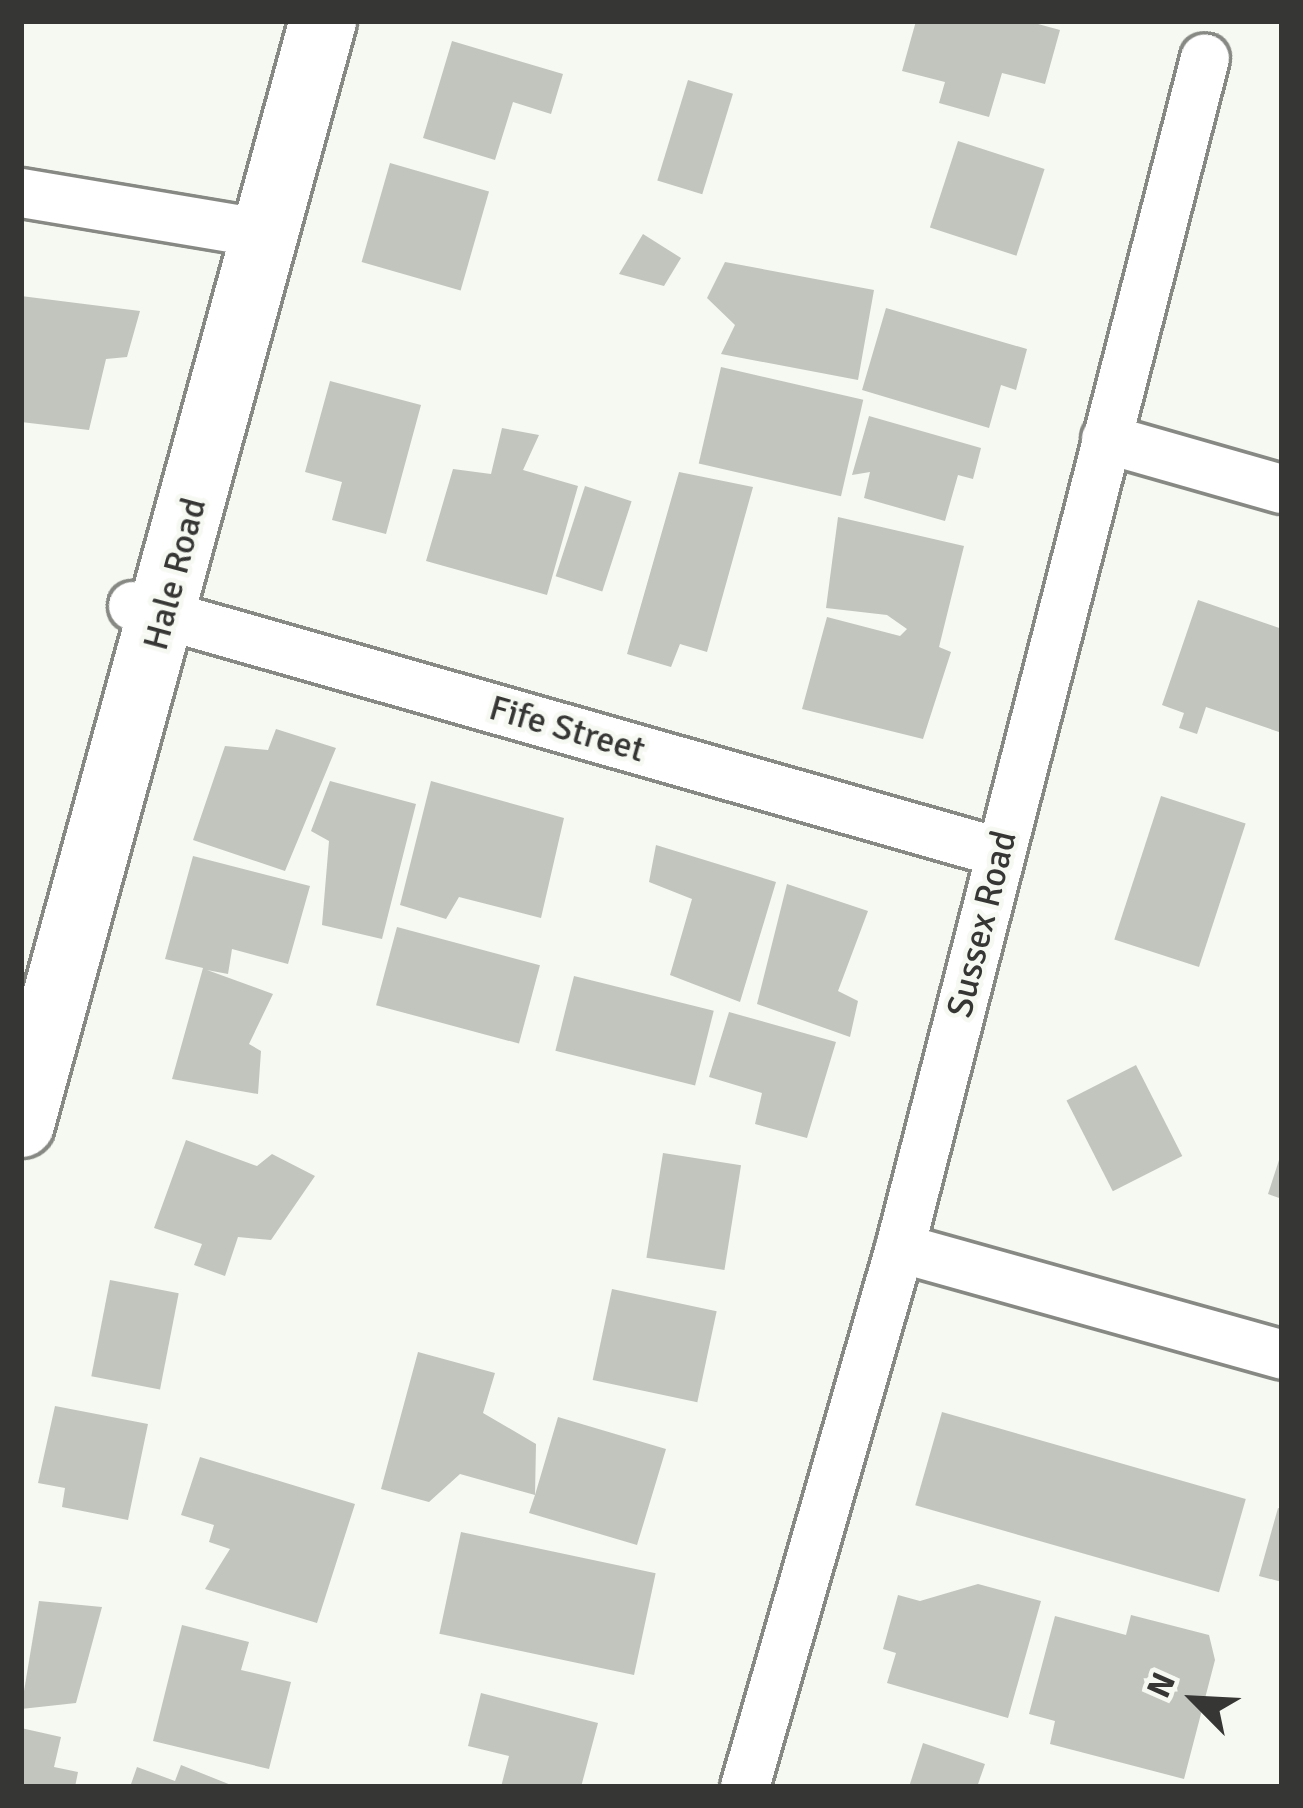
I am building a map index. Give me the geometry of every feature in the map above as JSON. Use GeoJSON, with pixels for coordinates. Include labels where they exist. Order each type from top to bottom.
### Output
{"type":"FeatureCollection","features":[{"type":"Feature","properties":{"kind":"main road","name":"Hale Road"},"geometry":{"type":"LineString","coordinates":[[250,231],[290,21]]}},
{"type":"Feature","properties":{"kind":"main road","name":"Hale Road"},"geometry":{"type":"LineString","coordinates":[[21,1124],[148,610],[250,231],[322,21]]}},
{"type":"Feature","properties":{"kind":"main road","name":"Hale Road"},"geometry":{"type":"LineString","coordinates":[[21,989],[148,610]]}},
{"type":"Feature","properties":{"kind":"street","name":"Sussex Road"},"geometry":{"type":"LineString","coordinates":[[745,1787],[900,1248],[1205,58]]}},
{"type":"Feature","properties":{"kind":"street"},"geometry":{"type":"LineString","coordinates":[[21,193],[250,231]]}},
{"type":"Feature","properties":{"kind":"street"},"geometry":{"type":"LineString","coordinates":[[1106,439],[1282,489]]}},
{"type":"Feature","properties":{"kind":"street","name":"Fife Street"},"geometry":{"type":"LineString","coordinates":[[148,610],[1001,853]]}},
{"type":"Feature","properties":{"kind":"street"},"geometry":{"type":"LineString","coordinates":[[900,1248],[1282,1355]]}},
{"type":"Feature","properties":{"kind":"building"},"geometry":{"type":"Polygon","coordinates":[[[916,21],[1027,21],[1060,30],[1045,84],[1002,73],[989,117],[939,103],[945,82],[902,71],[916,21]]]}},
{"type":"Feature","properties":{"kind":"building"},"geometry":{"type":"Polygon","coordinates":[[[452,41],[563,74],[551,114],[513,102],[495,160],[423,138],[452,41]]]}},
{"type":"Feature","properties":{"kind":"building"},"geometry":{"type":"Polygon","coordinates":[[[688,80],[733,94],[702,194],[657,180],[688,80]]]}},
{"type":"Feature","properties":{"kind":"building"},"geometry":{"type":"Polygon","coordinates":[[[958,141],[1045,169],[1016,256],[930,228],[958,141]]]}},
{"type":"Feature","properties":{"kind":"building"},"geometry":{"type":"Polygon","coordinates":[[[390,163],[489,191],[461,290],[362,262],[390,163]]]}},
{"type":"Feature","properties":{"kind":"building"},"geometry":{"type":"Polygon","coordinates":[[[643,234],[681,258],[664,286],[619,274],[643,234]]]}},
{"type":"Feature","properties":{"kind":"building"},"geometry":{"type":"Polygon","coordinates":[[[725,262],[874,290],[858,380],[721,354],[735,325],[707,298],[725,262]]]}},
{"type":"Feature","properties":{"kind":"building"},"geometry":{"type":"Polygon","coordinates":[[[21,296],[140,311],[127,357],[106,359],[89,430],[21,422],[21,296]]]}},
{"type":"Feature","properties":{"kind":"building"},"geometry":{"type":"Polygon","coordinates":[[[886,308],[1027,349],[1016,390],[1001,385],[989,428],[862,390],[886,308]]]}},
{"type":"Feature","properties":{"kind":"building"},"geometry":{"type":"Polygon","coordinates":[[[721,367],[863,400],[841,496],[699,463],[721,367]]]}},
{"type":"Feature","properties":{"kind":"building"},"geometry":{"type":"Polygon","coordinates":[[[330,381],[421,405],[386,534],[332,520],[342,482],[305,472],[330,381]]]}},
{"type":"Feature","properties":{"kind":"building"},"geometry":{"type":"Polygon","coordinates":[[[869,416],[981,448],[973,479],[958,475],[945,521],[864,498],[870,472],[852,475],[869,416]]]}},
{"type":"Feature","properties":{"kind":"building"},"geometry":{"type":"Polygon","coordinates":[[[502,428],[539,435],[523,470],[578,486],[547,595],[426,561],[453,469],[491,474],[502,428]]]}},
{"type":"Feature","properties":{"kind":"building"},"geometry":{"type":"Polygon","coordinates":[[[679,472],[753,487],[707,652],[680,644],[671,667],[627,654],[679,472]]]}},
{"type":"Feature","properties":{"kind":"building"},"geometry":{"type":"Polygon","coordinates":[[[585,486],[632,501],[602,591],[556,576],[585,486]]]}},
{"type":"Feature","properties":{"kind":"building"},"geometry":{"type":"Polygon","coordinates":[[[838,517],[964,546],[939,647],[951,652],[923,739],[802,709],[827,617],[900,636],[907,629],[887,615],[826,608],[838,517]]]}},
{"type":"Feature","properties":{"kind":"building"},"geometry":{"type":"Polygon","coordinates":[[[1198,600],[1282,629],[1282,733],[1206,707],[1197,734],[1179,728],[1184,713],[1162,705],[1198,600]]]}},
{"type":"Feature","properties":{"kind":"building"},"geometry":{"type":"Polygon","coordinates":[[[276,729],[336,748],[285,871],[193,840],[225,746],[268,750],[276,729]]]}},
{"type":"Feature","properties":{"kind":"building"},"geometry":{"type":"Polygon","coordinates":[[[330,781],[416,804],[382,939],[322,925],[329,841],[311,831],[330,781]]]}},
{"type":"Feature","properties":{"kind":"building"},"geometry":{"type":"Polygon","coordinates":[[[431,781],[564,818],[541,918],[459,897],[446,919],[400,905],[431,781]]]}},
{"type":"Feature","properties":{"kind":"building"},"geometry":{"type":"Polygon","coordinates":[[[1161,796],[1246,824],[1199,967],[1114,940],[1161,796]]]}},
{"type":"Feature","properties":{"kind":"building"},"geometry":{"type":"Polygon","coordinates":[[[656,845],[776,882],[740,1002],[670,975],[692,899],[649,882],[656,845]]]}},
{"type":"Feature","properties":{"kind":"building"},"geometry":{"type":"Polygon","coordinates":[[[193,856],[310,886],[288,964],[232,949],[228,974],[207,970],[273,994],[249,1044],[261,1051],[258,1094],[172,1079],[203,968],[165,959],[193,856]]]}},
{"type":"Feature","properties":{"kind":"building"},"geometry":{"type":"Polygon","coordinates":[[[787,884],[868,911],[838,991],[858,1001],[850,1037],[757,1004],[787,884]]]}},
{"type":"Feature","properties":{"kind":"building"},"geometry":{"type":"Polygon","coordinates":[[[397,927],[540,965],[519,1044],[376,1005],[397,927]]]}},
{"type":"Feature","properties":{"kind":"building"},"geometry":{"type":"Polygon","coordinates":[[[574,976],[714,1011],[695,1086],[555,1051],[574,976]]]}},
{"type":"Feature","properties":{"kind":"building"},"geometry":{"type":"Polygon","coordinates":[[[729,1012],[836,1042],[807,1138],[755,1124],[762,1093],[709,1077],[729,1012]]]}},
{"type":"Feature","properties":{"kind":"building"},"geometry":{"type":"Polygon","coordinates":[[[1136,1065],[1182,1156],[1113,1191],[1067,1100],[1136,1065]]]}},
{"type":"Feature","properties":{"kind":"building"},"geometry":{"type":"Polygon","coordinates":[[[186,1140],[257,1166],[272,1154],[315,1176],[271,1240],[238,1237],[225,1276],[194,1265],[202,1244],[154,1228],[186,1140]]]}},
{"type":"Feature","properties":{"kind":"building"},"geometry":{"type":"Polygon","coordinates":[[[663,1153],[741,1165],[724,1270],[646,1258],[663,1153]]]}},
{"type":"Feature","properties":{"kind":"building"},"geometry":{"type":"Polygon","coordinates":[[[1282,1154],[1282,1199],[1268,1194],[1282,1154]]]}},
{"type":"Feature","properties":{"kind":"building"},"geometry":{"type":"Polygon","coordinates":[[[110,1280],[179,1293],[160,1390],[91,1376],[110,1280]]]}},
{"type":"Feature","properties":{"kind":"building"},"geometry":{"type":"Polygon","coordinates":[[[612,1289],[717,1311],[697,1402],[593,1380],[612,1289]]]}},
{"type":"Feature","properties":{"kind":"building"},"geometry":{"type":"Polygon","coordinates":[[[418,1352],[495,1373],[483,1413],[536,1444],[535,1495],[460,1474],[429,1502],[381,1489],[418,1352]]]}},
{"type":"Feature","properties":{"kind":"building"},"geometry":{"type":"Polygon","coordinates":[[[55,1406],[148,1424],[128,1520],[62,1507],[65,1488],[38,1483],[55,1406]]]}},
{"type":"Feature","properties":{"kind":"building"},"geometry":{"type":"Polygon","coordinates":[[[942,1412],[1246,1499],[1219,1592],[915,1505],[942,1412]]]}},
{"type":"Feature","properties":{"kind":"building"},"geometry":{"type":"Polygon","coordinates":[[[558,1417],[666,1449],[637,1545],[529,1513],[558,1417]]]}},
{"type":"Feature","properties":{"kind":"building"},"geometry":{"type":"Polygon","coordinates":[[[200,1457],[355,1504],[317,1623],[205,1589],[230,1549],[209,1542],[214,1525],[181,1515],[200,1457]]]}},
{"type":"Feature","properties":{"kind":"building"},"geometry":{"type":"Polygon","coordinates":[[[1278,1508],[1282,1509],[1282,1582],[1259,1576],[1278,1508]]]}},
{"type":"Feature","properties":{"kind":"building"},"geometry":{"type":"Polygon","coordinates":[[[461,1532],[656,1573],[634,1675],[439,1634],[461,1532]]]}},
{"type":"Feature","properties":{"kind":"building"},"geometry":{"type":"Polygon","coordinates":[[[978,1584],[1041,1601],[1008,1718],[887,1683],[896,1653],[883,1649],[898,1595],[920,1601],[978,1584]]]}},
{"type":"Feature","properties":{"kind":"building"},"geometry":{"type":"Polygon","coordinates":[[[39,1601],[102,1607],[76,1703],[21,1709],[39,1601]]]}},
{"type":"Feature","properties":{"kind":"building"},"geometry":{"type":"Polygon","coordinates":[[[1131,1615],[1209,1635],[1215,1660],[1184,1779],[1050,1744],[1055,1721],[1029,1714],[1055,1616],[1126,1635],[1131,1615]]]}},
{"type":"Feature","properties":{"kind":"building"},"geometry":{"type":"Polygon","coordinates":[[[182,1625],[249,1642],[241,1670],[291,1682],[269,1769],[153,1741],[182,1625]]]}},
{"type":"Feature","properties":{"kind":"building"},"geometry":{"type":"Polygon","coordinates":[[[481,1693],[598,1723],[581,1787],[501,1787],[509,1756],[468,1746],[481,1693]]]}},
{"type":"Feature","properties":{"kind":"building"},"geometry":{"type":"Polygon","coordinates":[[[21,1728],[61,1737],[54,1767],[78,1772],[75,1787],[21,1787],[21,1728]]]}},
{"type":"Feature","properties":{"kind":"building"},"geometry":{"type":"Polygon","coordinates":[[[923,1743],[985,1764],[977,1787],[909,1787],[923,1743]]]}},
{"type":"Feature","properties":{"kind":"building"},"geometry":{"type":"Polygon","coordinates":[[[181,1765],[236,1787],[130,1787],[137,1767],[175,1781],[181,1765]]]}}]}
